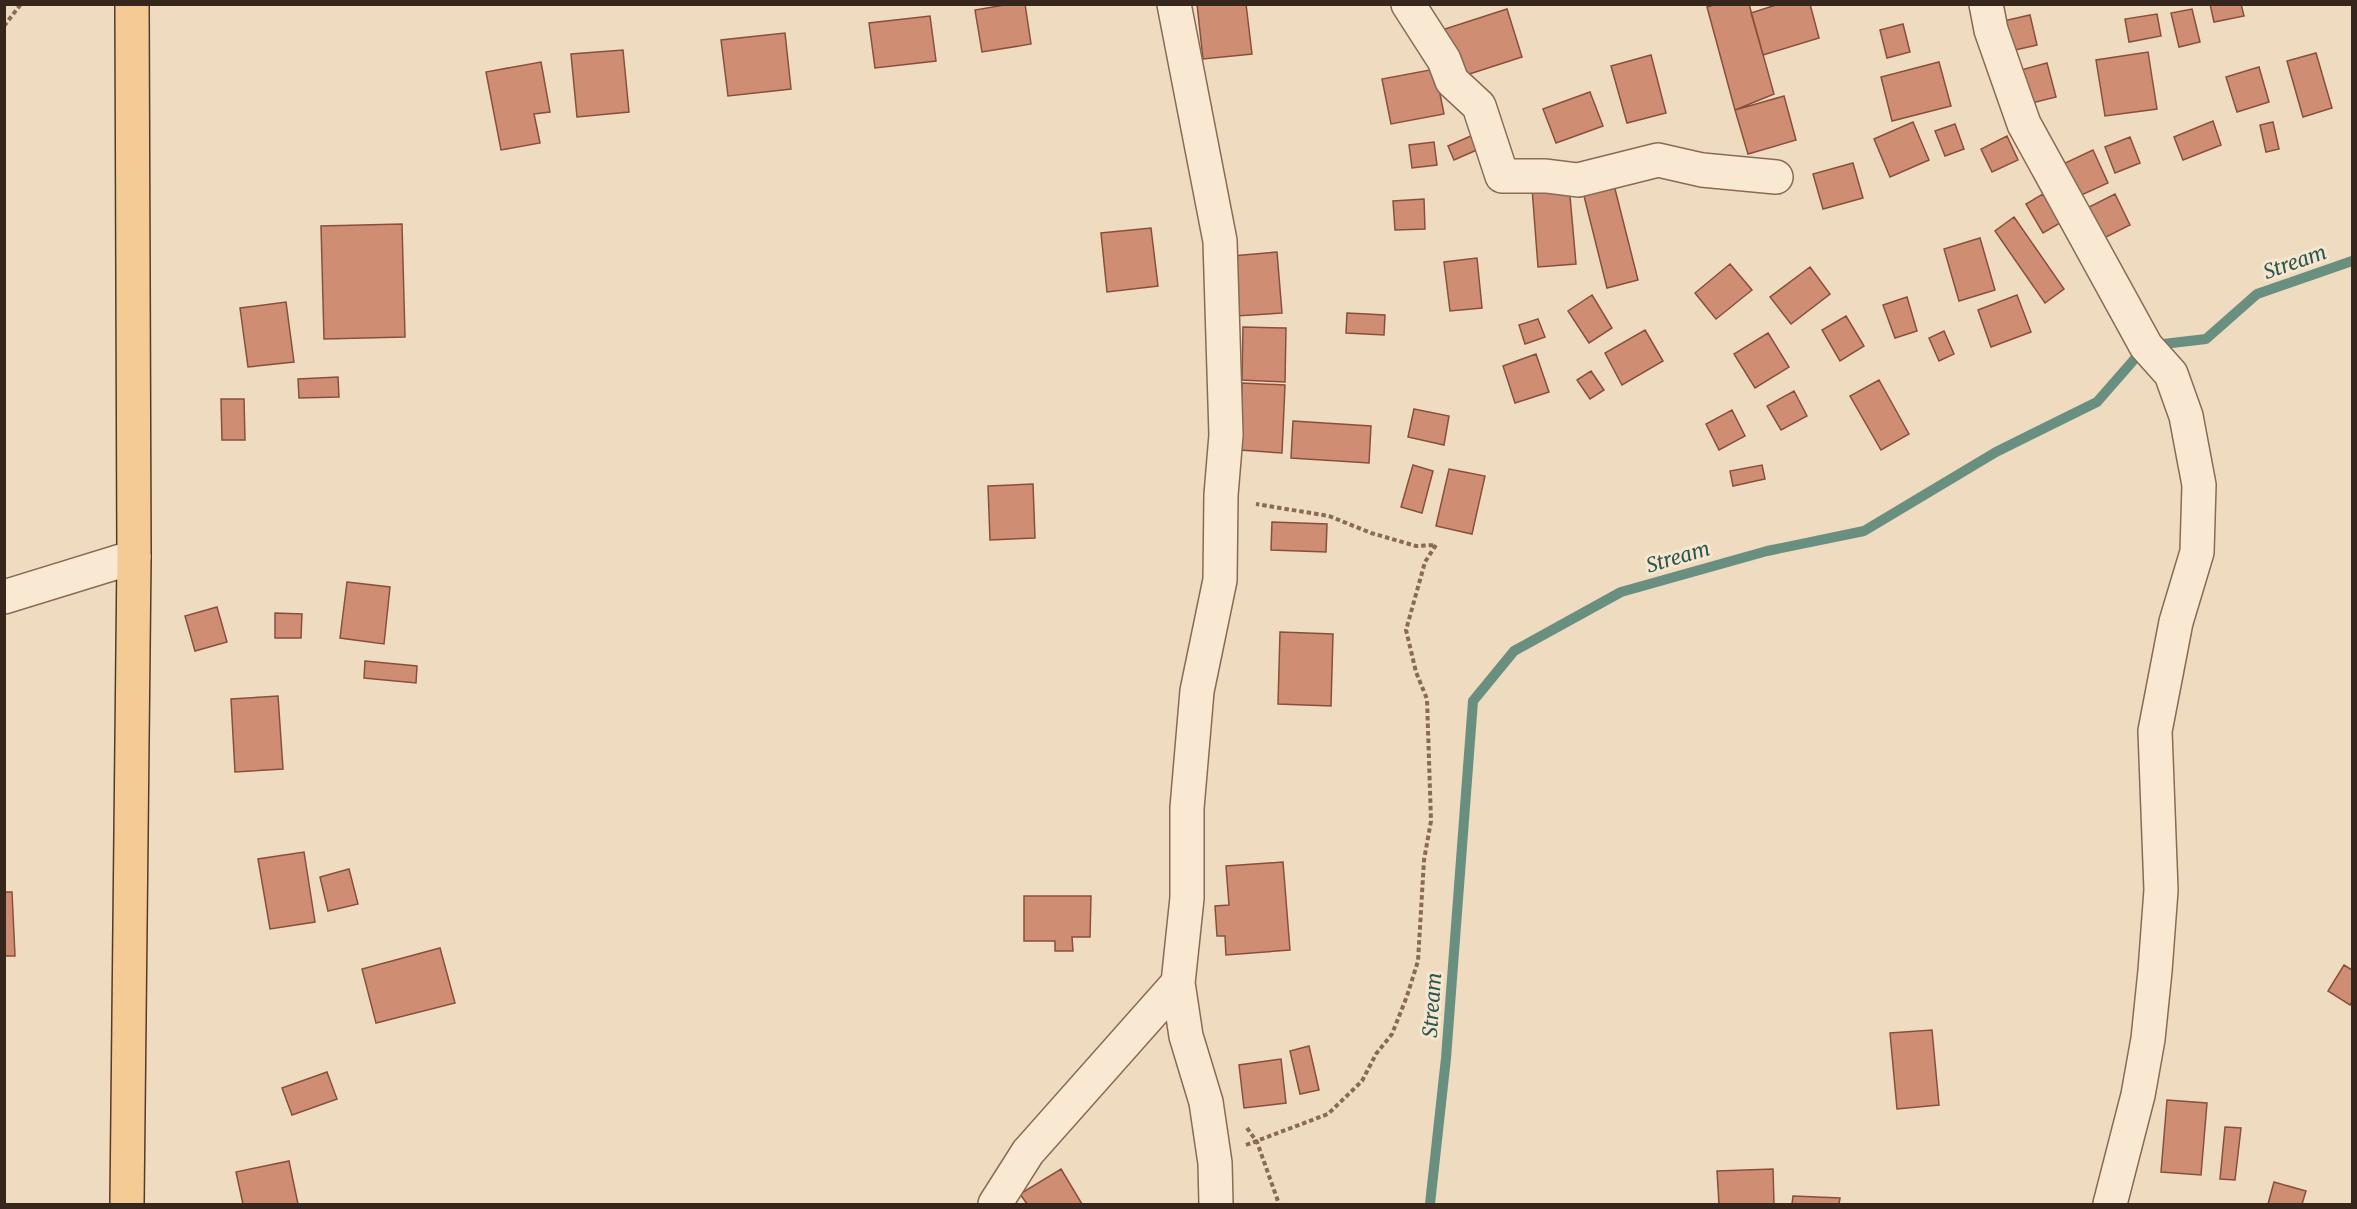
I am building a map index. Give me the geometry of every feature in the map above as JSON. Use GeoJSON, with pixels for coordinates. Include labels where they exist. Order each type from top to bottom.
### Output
{"type":"FeatureCollection","features":[{"type":"Feature","properties":{"kind":"main road"},"geometry":{"type":"LineString","coordinates":[[127,1204],[134,557],[132,4]]}},
{"type":"Feature","properties":{"kind":"street"},"geometry":{"type":"LineString","coordinates":[[1174,4],[1220,241],[1226,435],[1221,495],[1220,580],[1197,691],[1186,808],[1187,898],[1178,983],[1186,1036],[1206,1102],[1215,1163],[1216,1204]]}},
{"type":"Feature","properties":{"kind":"street"},"geometry":{"type":"LineString","coordinates":[[1408,4],[1444,60],[1452,81],[1479,106],[1502,176],[1546,176],[1578,180],[1658,160],[1702,171],[1776,177]]}},
{"type":"Feature","properties":{"kind":"street"},"geometry":{"type":"LineString","coordinates":[[1986,4],[1991,30],[2024,124],[2146,346],[2171,374],[2186,416],[2199,485],[2197,552],[2176,622],[2155,731],[2161,890],[2148,1039],[2139,1095],[2110,1204]]}},
{"type":"Feature","properties":{"kind":"street"},"geometry":{"type":"LineString","coordinates":[[4,597],[134,557]]}},
{"type":"Feature","properties":{"kind":"street"},"geometry":{"type":"LineString","coordinates":[[995,1204],[1028,1152],[1178,983]]}},
{"type":"Feature","properties":{"kind":"path"},"geometry":{"type":"LineString","coordinates":[[4,26],[21,4]]}},
{"type":"Feature","properties":{"kind":"path"},"geometry":{"type":"LineString","coordinates":[[1221,495],[1272,508],[1329,516],[1371,533],[1416,546],[1436,545],[1425,562],[1406,630],[1416,672],[1427,699],[1429,728],[1428,768],[1431,822],[1424,861],[1418,961],[1392,1034],[1376,1053],[1362,1081],[1328,1114],[1257,1142],[1280,1204]]}},
{"type":"Feature","properties":{"kind":"building"},"geometry":{"type":"Polygon","coordinates":[[[1025,4],[1031,44],[982,52],[975,10],[1025,4]]]}},
{"type":"Feature","properties":{"kind":"building"},"geometry":{"type":"Polygon","coordinates":[[[1197,4],[1246,4],[1252,54],[1203,59],[1197,4]]]}},
{"type":"Feature","properties":{"kind":"building"},"geometry":{"type":"Polygon","coordinates":[[[1717,4],[1749,4],[1774,94],[1735,110],[1707,7],[1717,4]]]}},
{"type":"Feature","properties":{"kind":"building"},"geometry":{"type":"Polygon","coordinates":[[[1779,4],[1810,4],[1819,38],[1763,55],[1751,13],[1779,4]]]}},
{"type":"Feature","properties":{"kind":"building"},"geometry":{"type":"Polygon","coordinates":[[[2210,4],[2241,4],[2244,16],[2214,22],[2210,4]]]}},
{"type":"Feature","properties":{"kind":"building"},"geometry":{"type":"Polygon","coordinates":[[[1507,9],[1522,57],[1457,78],[1442,30],[1507,9]]]}},
{"type":"Feature","properties":{"kind":"building"},"geometry":{"type":"Polygon","coordinates":[[[2192,9],[2200,42],[2179,47],[2171,13],[2192,9]]]}},
{"type":"Feature","properties":{"kind":"building"},"geometry":{"type":"Polygon","coordinates":[[[2157,14],[2161,36],[2129,42],[2125,19],[2157,14]]]}},
{"type":"Feature","properties":{"kind":"building"},"geometry":{"type":"Polygon","coordinates":[[[2030,15],[2037,45],[2006,52],[1999,22],[2030,15]]]}},
{"type":"Feature","properties":{"kind":"building"},"geometry":{"type":"Polygon","coordinates":[[[930,16],[936,61],[875,68],[869,23],[930,16]]]}},
{"type":"Feature","properties":{"kind":"building"},"geometry":{"type":"Polygon","coordinates":[[[1903,24],[1910,52],[1887,58],[1880,30],[1903,24]]]}},
{"type":"Feature","properties":{"kind":"building"},"geometry":{"type":"Polygon","coordinates":[[[785,33],[791,89],[728,96],[721,40],[785,33]]]}},
{"type":"Feature","properties":{"kind":"building"},"geometry":{"type":"Polygon","coordinates":[[[623,50],[629,112],[577,117],[571,54],[623,50]]]}},
{"type":"Feature","properties":{"kind":"building"},"geometry":{"type":"Polygon","coordinates":[[[2148,52],[2157,109],[2105,116],[2096,60],[2148,52]]]}},
{"type":"Feature","properties":{"kind":"building"},"geometry":{"type":"Polygon","coordinates":[[[2316,53],[2332,108],[2303,117],[2287,61],[2316,53]]]}},
{"type":"Feature","properties":{"kind":"building"},"geometry":{"type":"Polygon","coordinates":[[[1651,55],[1666,113],[1627,123],[1611,66],[1651,55]]]}},
{"type":"Feature","properties":{"kind":"building"},"geometry":{"type":"Polygon","coordinates":[[[541,62],[550,112],[534,114],[540,143],[501,150],[486,72],[541,62]]]}},
{"type":"Feature","properties":{"kind":"building"},"geometry":{"type":"Polygon","coordinates":[[[1939,62],[1951,106],[1892,121],[1881,77],[1939,62]]]}},
{"type":"Feature","properties":{"kind":"building"},"geometry":{"type":"Polygon","coordinates":[[[2047,63],[2056,97],[2024,105],[2017,71],[2047,63]]]}},
{"type":"Feature","properties":{"kind":"building"},"geometry":{"type":"Polygon","coordinates":[[[2259,67],[2269,102],[2237,112],[2226,77],[2259,67]]]}},
{"type":"Feature","properties":{"kind":"building"},"geometry":{"type":"Polygon","coordinates":[[[1435,69],[1444,114],[1391,124],[1382,79],[1435,69]]]}},
{"type":"Feature","properties":{"kind":"building"},"geometry":{"type":"Polygon","coordinates":[[[1590,92],[1603,126],[1556,143],[1543,109],[1590,92]]]}},
{"type":"Feature","properties":{"kind":"building"},"geometry":{"type":"Polygon","coordinates":[[[1784,96],[1796,140],[1748,154],[1735,110],[1784,96]]]}},
{"type":"Feature","properties":{"kind":"building"},"geometry":{"type":"Polygon","coordinates":[[[2213,121],[2221,145],[2183,160],[2174,137],[2213,121]]]}},
{"type":"Feature","properties":{"kind":"building"},"geometry":{"type":"Polygon","coordinates":[[[1913,122],[1929,160],[1890,177],[1874,139],[1913,122]]]}},
{"type":"Feature","properties":{"kind":"building"},"geometry":{"type":"Polygon","coordinates":[[[2273,122],[2279,149],[2266,152],[2260,125],[2273,122]]]}},
{"type":"Feature","properties":{"kind":"building"},"geometry":{"type":"Polygon","coordinates":[[[1955,124],[1964,149],[1945,156],[1935,131],[1955,124]]]}},
{"type":"Feature","properties":{"kind":"building"},"geometry":{"type":"Polygon","coordinates":[[[1473,135],[1479,149],[1454,160],[1448,146],[1473,135]]]}},
{"type":"Feature","properties":{"kind":"building"},"geometry":{"type":"Polygon","coordinates":[[[2007,136],[2018,160],[1992,172],[1981,149],[2007,136]]]}},
{"type":"Feature","properties":{"kind":"building"},"geometry":{"type":"Polygon","coordinates":[[[2130,137],[2140,163],[2115,173],[2105,147],[2130,137]]]}},
{"type":"Feature","properties":{"kind":"building"},"geometry":{"type":"Polygon","coordinates":[[[1434,142],[1437,165],[1412,168],[1409,145],[1434,142]]]}},
{"type":"Feature","properties":{"kind":"building"},"geometry":{"type":"Polygon","coordinates":[[[2093,150],[2108,183],[2077,197],[2063,164],[2093,150]]]}},
{"type":"Feature","properties":{"kind":"building"},"geometry":{"type":"Polygon","coordinates":[[[1853,163],[1863,198],[1823,209],[1813,174],[1853,163]]]}},
{"type":"Feature","properties":{"kind":"building"},"geometry":{"type":"Polygon","coordinates":[[[1569,185],[1576,264],[1538,267],[1532,188],[1569,185]]]}},
{"type":"Feature","properties":{"kind":"building"},"geometry":{"type":"Polygon","coordinates":[[[1614,185],[1638,280],[1607,288],[1583,192],[1614,185]]]}},
{"type":"Feature","properties":{"kind":"building"},"geometry":{"type":"Polygon","coordinates":[[[2043,194],[2060,223],[2043,233],[2026,204],[2043,194]]]}},
{"type":"Feature","properties":{"kind":"building"},"geometry":{"type":"Polygon","coordinates":[[[2115,194],[2130,225],[2098,241],[2083,210],[2115,194]]]}},
{"type":"Feature","properties":{"kind":"building"},"geometry":{"type":"Polygon","coordinates":[[[1424,199],[1425,229],[1395,230],[1393,201],[1424,199]]]}},
{"type":"Feature","properties":{"kind":"building"},"geometry":{"type":"Polygon","coordinates":[[[2014,217],[2064,289],[2045,303],[1995,231],[2014,217]]]}},
{"type":"Feature","properties":{"kind":"building"},"geometry":{"type":"Polygon","coordinates":[[[402,224],[405,337],[324,339],[321,226],[402,224]]]}},
{"type":"Feature","properties":{"kind":"building"},"geometry":{"type":"Polygon","coordinates":[[[1151,228],[1158,286],[1107,292],[1101,233],[1151,228]]]}},
{"type":"Feature","properties":{"kind":"building"},"geometry":{"type":"Polygon","coordinates":[[[1980,238],[1995,290],[1959,301],[1944,249],[1980,238]]]}},
{"type":"Feature","properties":{"kind":"building"},"geometry":{"type":"Polygon","coordinates":[[[1277,252],[1282,313],[1236,316],[1232,256],[1277,252]]]}},
{"type":"Feature","properties":{"kind":"building"},"geometry":{"type":"Polygon","coordinates":[[[1477,258],[1482,308],[1450,311],[1444,262],[1477,258]]]}},
{"type":"Feature","properties":{"kind":"building"},"geometry":{"type":"Polygon","coordinates":[[[1730,264],[1752,290],[1716,319],[1695,293],[1730,264]]]}},
{"type":"Feature","properties":{"kind":"building"},"geometry":{"type":"Polygon","coordinates":[[[1810,267],[1830,294],[1791,324],[1770,297],[1810,267]]]}},
{"type":"Feature","properties":{"kind":"building"},"geometry":{"type":"Polygon","coordinates":[[[1592,295],[1612,328],[1589,343],[1568,311],[1592,295]]]}},
{"type":"Feature","properties":{"kind":"building"},"geometry":{"type":"Polygon","coordinates":[[[2017,295],[2031,332],[1991,347],[1978,310],[2017,295]]]}},
{"type":"Feature","properties":{"kind":"building"},"geometry":{"type":"Polygon","coordinates":[[[1907,297],[1917,331],[1895,338],[1883,305],[1907,297]]]}},
{"type":"Feature","properties":{"kind":"building"},"geometry":{"type":"Polygon","coordinates":[[[286,302],[294,362],[248,367],[240,308],[286,302]]]}},
{"type":"Feature","properties":{"kind":"building"},"geometry":{"type":"Polygon","coordinates":[[[1347,313],[1385,315],[1384,335],[1346,333],[1347,313]]]}},
{"type":"Feature","properties":{"kind":"building"},"geometry":{"type":"Polygon","coordinates":[[[1846,316],[1864,346],[1840,361],[1822,330],[1846,316]]]}},
{"type":"Feature","properties":{"kind":"building"},"geometry":{"type":"Polygon","coordinates":[[[1538,319],[1545,337],[1525,344],[1519,325],[1538,319]]]}},
{"type":"Feature","properties":{"kind":"building"},"geometry":{"type":"Polygon","coordinates":[[[1243,327],[1286,328],[1285,382],[1242,380],[1243,327]]]}},
{"type":"Feature","properties":{"kind":"building"},"geometry":{"type":"Polygon","coordinates":[[[1645,330],[1663,361],[1622,385],[1605,353],[1645,330]]]}},
{"type":"Feature","properties":{"kind":"building"},"geometry":{"type":"Polygon","coordinates":[[[1944,331],[1954,354],[1939,361],[1929,338],[1944,331]]]}},
{"type":"Feature","properties":{"kind":"building"},"geometry":{"type":"Polygon","coordinates":[[[1768,333],[1789,367],[1755,388],[1734,354],[1768,333]]]}},
{"type":"Feature","properties":{"kind":"building"},"geometry":{"type":"Polygon","coordinates":[[[1536,354],[1549,392],[1515,403],[1503,366],[1536,354]]]}},
{"type":"Feature","properties":{"kind":"building"},"geometry":{"type":"Polygon","coordinates":[[[1591,371],[1604,390],[1590,399],[1577,380],[1591,371]]]}},
{"type":"Feature","properties":{"kind":"building"},"geometry":{"type":"Polygon","coordinates":[[[338,377],[339,397],[299,398],[298,379],[338,377]]]}},
{"type":"Feature","properties":{"kind":"building"},"geometry":{"type":"Polygon","coordinates":[[[1879,380],[1909,434],[1881,450],[1850,396],[1879,380]]]}},
{"type":"Feature","properties":{"kind":"building"},"geometry":{"type":"Polygon","coordinates":[[[1242,383],[1285,385],[1282,453],[1240,450],[1242,383]]]}},
{"type":"Feature","properties":{"kind":"building"},"geometry":{"type":"Polygon","coordinates":[[[1794,391],[1807,416],[1781,430],[1767,406],[1794,391]]]}},
{"type":"Feature","properties":{"kind":"building"},"geometry":{"type":"Polygon","coordinates":[[[221,399],[244,399],[245,440],[222,440],[221,399]]]}},
{"type":"Feature","properties":{"kind":"building"},"geometry":{"type":"Polygon","coordinates":[[[1414,409],[1449,416],[1444,445],[1408,437],[1414,409]]]}},
{"type":"Feature","properties":{"kind":"building"},"geometry":{"type":"Polygon","coordinates":[[[1732,410],[1745,436],[1719,450],[1706,424],[1732,410]]]}},
{"type":"Feature","properties":{"kind":"building"},"geometry":{"type":"Polygon","coordinates":[[[1293,421],[1371,426],[1369,463],[1291,458],[1293,421]]]}},
{"type":"Feature","properties":{"kind":"building"},"geometry":{"type":"Polygon","coordinates":[[[1413,465],[1433,471],[1422,513],[1401,507],[1413,465]]]}},
{"type":"Feature","properties":{"kind":"building"},"geometry":{"type":"Polygon","coordinates":[[[1762,465],[1765,479],[1733,486],[1730,471],[1762,465]]]}},
{"type":"Feature","properties":{"kind":"building"},"geometry":{"type":"Polygon","coordinates":[[[1449,469],[1485,476],[1472,534],[1436,526],[1449,469]]]}},
{"type":"Feature","properties":{"kind":"building"},"geometry":{"type":"Polygon","coordinates":[[[1033,484],[1035,538],[990,540],[988,486],[1033,484]]]}},
{"type":"Feature","properties":{"kind":"building"},"geometry":{"type":"Polygon","coordinates":[[[1272,522],[1327,524],[1326,552],[1271,550],[1272,522]]]}},
{"type":"Feature","properties":{"kind":"building"},"geometry":{"type":"Polygon","coordinates":[[[347,582],[390,587],[384,644],[340,638],[347,582]]]}},
{"type":"Feature","properties":{"kind":"building"},"geometry":{"type":"Polygon","coordinates":[[[217,607],[227,642],[195,651],[185,616],[217,607]]]}},
{"type":"Feature","properties":{"kind":"building"},"geometry":{"type":"Polygon","coordinates":[[[275,613],[302,614],[301,638],[275,638],[275,613]]]}},
{"type":"Feature","properties":{"kind":"building"},"geometry":{"type":"Polygon","coordinates":[[[1280,632],[1333,634],[1331,706],[1278,704],[1280,632]]]}},
{"type":"Feature","properties":{"kind":"building"},"geometry":{"type":"Polygon","coordinates":[[[365,661],[417,666],[416,683],[364,678],[365,661]]]}},
{"type":"Feature","properties":{"kind":"building"},"geometry":{"type":"Polygon","coordinates":[[[278,696],[283,769],[235,772],[231,699],[278,696]]]}},
{"type":"Feature","properties":{"kind":"building"},"geometry":{"type":"Polygon","coordinates":[[[304,852],[315,922],[270,929],[258,859],[304,852]]]}},
{"type":"Feature","properties":{"kind":"building"},"geometry":{"type":"Polygon","coordinates":[[[1283,862],[1290,950],[1226,955],[1225,936],[1217,936],[1215,906],[1229,905],[1226,866],[1283,862]]]}},
{"type":"Feature","properties":{"kind":"building"},"geometry":{"type":"Polygon","coordinates":[[[349,869],[358,904],[328,911],[320,877],[349,869]]]}},
{"type":"Feature","properties":{"kind":"building"},"geometry":{"type":"Polygon","coordinates":[[[4,892],[12,892],[15,956],[4,956],[4,892]]]}},
{"type":"Feature","properties":{"kind":"building"},"geometry":{"type":"Polygon","coordinates":[[[1024,896],[1091,896],[1090,937],[1072,937],[1073,951],[1055,951],[1055,941],[1024,941],[1024,896]]]}},
{"type":"Feature","properties":{"kind":"building"},"geometry":{"type":"Polygon","coordinates":[[[440,948],[455,1003],[376,1023],[362,969],[440,948]]]}},
{"type":"Feature","properties":{"kind":"building"},"geometry":{"type":"Polygon","coordinates":[[[2344,965],[2352,970],[2352,1002],[2350,1005],[2328,991],[2344,965]]]}},
{"type":"Feature","properties":{"kind":"building"},"geometry":{"type":"Polygon","coordinates":[[[1932,1030],[1939,1105],[1897,1109],[1890,1033],[1932,1030]]]}},
{"type":"Feature","properties":{"kind":"building"},"geometry":{"type":"Polygon","coordinates":[[[1309,1046],[1319,1090],[1300,1094],[1290,1051],[1309,1046]]]}},
{"type":"Feature","properties":{"kind":"building"},"geometry":{"type":"Polygon","coordinates":[[[1281,1059],[1286,1103],[1244,1108],[1239,1065],[1281,1059]]]}},
{"type":"Feature","properties":{"kind":"building"},"geometry":{"type":"Polygon","coordinates":[[[327,1072],[337,1099],[292,1115],[282,1088],[327,1072]]]}},
{"type":"Feature","properties":{"kind":"building"},"geometry":{"type":"Polygon","coordinates":[[[2167,1100],[2207,1103],[2201,1175],[2161,1172],[2167,1100]]]}},
{"type":"Feature","properties":{"kind":"building"},"geometry":{"type":"Polygon","coordinates":[[[2225,1127],[2241,1128],[2235,1180],[2220,1179],[2225,1127]]]}},
{"type":"Feature","properties":{"kind":"building"},"geometry":{"type":"Polygon","coordinates":[[[289,1161],[298,1204],[243,1204],[236,1172],[289,1161]]]}},
{"type":"Feature","properties":{"kind":"building"},"geometry":{"type":"Polygon","coordinates":[[[1061,1169],[1082,1204],[1027,1204],[1020,1194],[1061,1169]]]}},
{"type":"Feature","properties":{"kind":"building"},"geometry":{"type":"Polygon","coordinates":[[[1773,1169],[1774,1204],[1719,1204],[1717,1171],[1773,1169]]]}},
{"type":"Feature","properties":{"kind":"building"},"geometry":{"type":"Polygon","coordinates":[[[2274,1182],[2306,1191],[2302,1204],[2268,1204],[2274,1182]]]}},
{"type":"Feature","properties":{"kind":"building"},"geometry":{"type":"Polygon","coordinates":[[[1793,1196],[1840,1198],[1839,1204],[1792,1204],[1793,1196]]]}},
{"type":"Feature","properties":{"kind":"waterway","name":"Stream"},"geometry":{"type":"LineString","coordinates":[[1430,1204],[1446,1058],[1473,701],[1514,651],[1621,592],[1767,551],[1864,531],[1996,452],[2097,402],[2146,346],[2206,339],[2257,294],[2352,261]]}}]}
